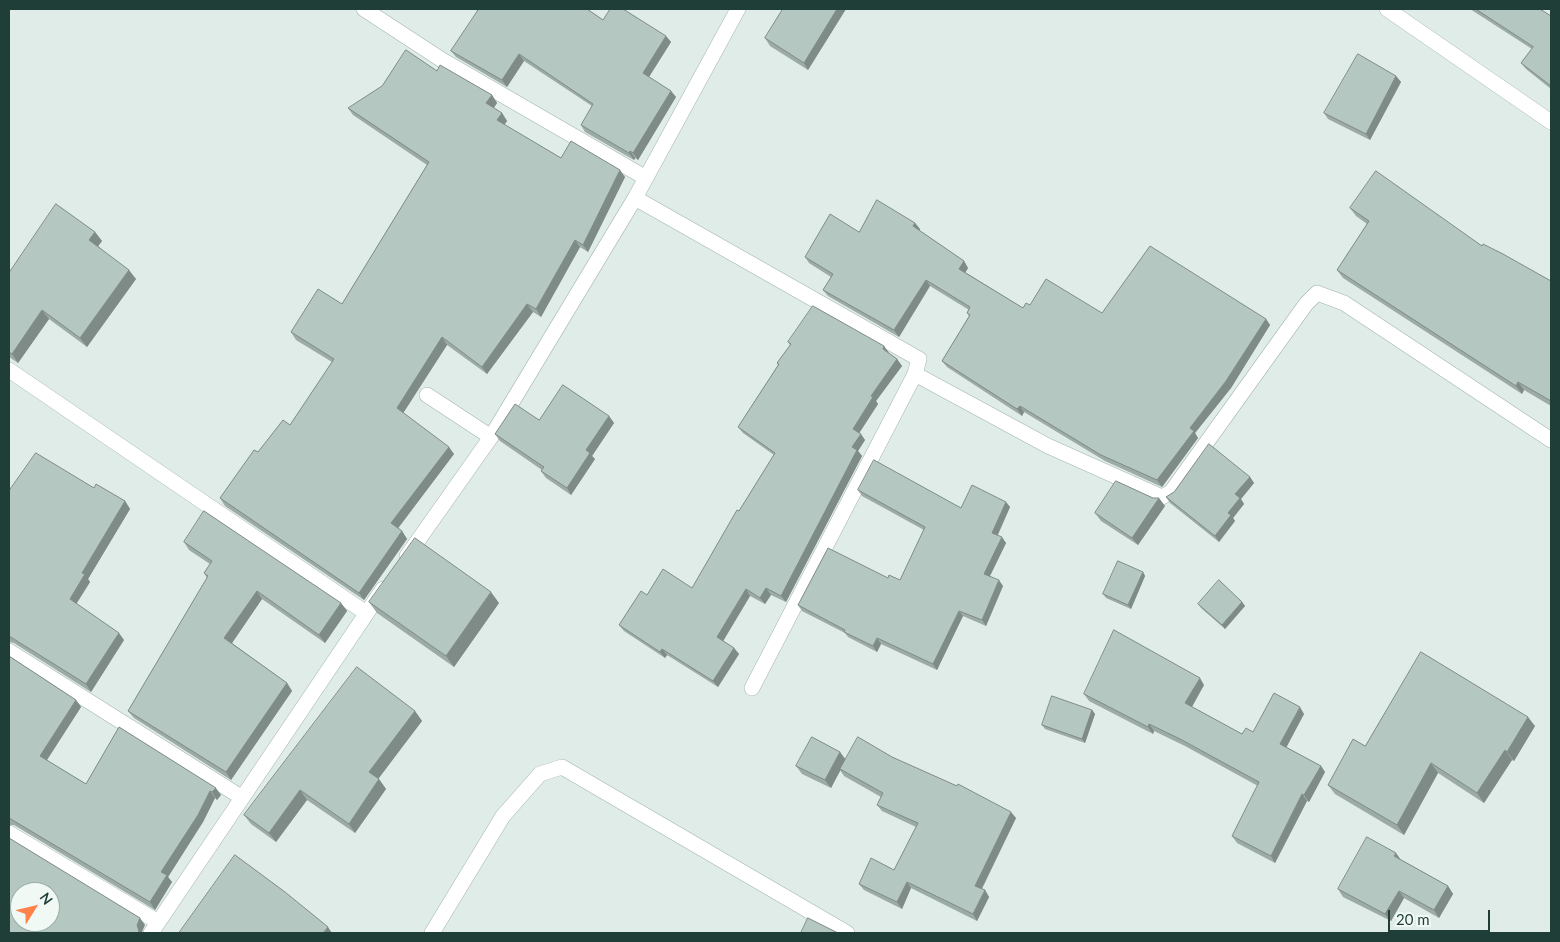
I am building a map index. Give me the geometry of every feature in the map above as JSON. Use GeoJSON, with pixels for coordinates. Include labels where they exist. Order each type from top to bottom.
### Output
{"type":"FeatureCollection","features":[{"type":"Feature","properties":{"kind":"street"},"geometry":{"type":"LineString","coordinates":[[364,9],[442,60],[646,178]]}},
{"type":"Feature","properties":{"kind":"street"},"geometry":{"type":"LineString","coordinates":[[400,565],[491,437],[635,198],[738,9]]}},
{"type":"Feature","properties":{"kind":"street"},"geometry":{"type":"LineString","coordinates":[[1387,9],[1551,122]]}},
{"type":"Feature","properties":{"kind":"street"},"geometry":{"type":"LineString","coordinates":[[635,198],[914,354],[919,359],[915,374],[752,688]]}},
{"type":"Feature","properties":{"kind":"street"},"geometry":{"type":"LineString","coordinates":[[915,374],[1048,446],[1162,497],[1171,492],[1306,304],[1317,293],[1344,303],[1551,440]]}},
{"type":"Feature","properties":{"kind":"street"},"geometry":{"type":"LineString","coordinates":[[9,370],[366,612]]}},
{"type":"Feature","properties":{"kind":"street"},"geometry":{"type":"LineString","coordinates":[[427,395],[491,437]]}},
{"type":"Feature","properties":{"kind":"street"},"geometry":{"type":"LineString","coordinates":[[9,833],[154,928],[366,612],[389,581]]}},
{"type":"Feature","properties":{"kind":"street"},"geometry":{"type":"LineString","coordinates":[[9,651],[241,797]]}},
{"type":"Feature","properties":{"kind":"street"},"geometry":{"type":"LineString","coordinates":[[432,933],[503,816],[540,774],[562,767],[847,933]]}},
{"type":"Feature","properties":{"kind":"building"},"geometry":{"type":"Polygon","coordinates":[[[479,9],[587,9],[603,20],[610,9],[623,9],[666,36],[643,73],[671,91],[633,153],[630,151],[629,153],[581,125],[593,104],[519,54],[502,80],[451,51],[479,9]]]}},
{"type":"Feature","properties":{"kind":"building"},"geometry":{"type":"Polygon","coordinates":[[[783,9],[837,9],[804,63],[765,38],[783,9]]]}},
{"type":"Feature","properties":{"kind":"building"},"geometry":{"type":"Polygon","coordinates":[[[1476,9],[1540,9],[1551,16],[1551,86],[1521,63],[1533,47],[1476,9]]]}},
{"type":"Feature","properties":{"kind":"building"},"geometry":{"type":"Polygon","coordinates":[[[406,50],[437,71],[440,65],[492,95],[486,103],[502,113],[497,120],[561,158],[571,141],[620,170],[583,245],[575,240],[536,309],[527,304],[482,367],[442,337],[397,408],[449,447],[391,523],[402,531],[359,593],[220,498],[254,450],[258,452],[283,420],[290,425],[334,359],[291,332],[318,289],[342,304],[429,162],[348,108],[382,86],[406,50]]]}},
{"type":"Feature","properties":{"kind":"building"},"geometry":{"type":"Polygon","coordinates":[[[1358,54],[1396,76],[1366,134],[1324,113],[1358,54]]]}},
{"type":"Feature","properties":{"kind":"building"},"geometry":{"type":"Polygon","coordinates":[[[1376,171],[1482,246],[1483,244],[1503,254],[1551,281],[1551,401],[1518,382],[1516,386],[1337,270],[1369,221],[1350,208],[1376,171]]]}},
{"type":"Feature","properties":{"kind":"building"},"geometry":{"type":"Polygon","coordinates":[[[877,200],[915,223],[913,226],[964,261],[959,269],[1023,308],[1026,303],[1030,305],[1046,279],[1102,313],[1150,246],[1266,319],[1226,381],[1190,428],[1194,431],[1157,480],[1101,455],[1020,406],[1017,409],[942,361],[970,315],[967,313],[970,307],[926,280],[894,330],[823,290],[833,274],[805,257],[830,214],[859,232],[877,200]]]}},
{"type":"Feature","properties":{"kind":"building"},"geometry":{"type":"Polygon","coordinates":[[[56,204],[95,232],[89,240],[129,270],[80,338],[42,310],[12,354],[9,352],[9,273],[56,204]]]}},
{"type":"Feature","properties":{"kind":"building"},"geometry":{"type":"Polygon","coordinates":[[[813,306],[884,346],[883,349],[897,359],[871,396],[873,397],[853,429],[861,434],[852,447],[857,450],[781,596],[766,588],[760,598],[746,589],[717,637],[734,648],[713,681],[662,649],[660,652],[619,625],[641,591],[647,595],[663,569],[692,588],[737,510],[739,511],[775,453],[738,427],[779,364],[777,363],[791,344],[788,342],[813,306]]]}},
{"type":"Feature","properties":{"kind":"building"},"geometry":{"type":"Polygon","coordinates":[[[563,385],[609,416],[586,450],[590,453],[567,488],[541,471],[544,467],[495,434],[515,404],[539,420],[563,385]]]}},
{"type":"Feature","properties":{"kind":"building"},"geometry":{"type":"Polygon","coordinates":[[[1209,444],[1250,477],[1235,494],[1240,498],[1228,513],[1231,515],[1215,536],[1166,497],[1174,492],[1209,444]]]}},
{"type":"Feature","properties":{"kind":"building"},"geometry":{"type":"Polygon","coordinates":[[[36,453],[94,488],[96,484],[125,501],[82,573],[85,574],[70,599],[119,633],[86,684],[9,636],[9,491],[36,453]]]}},
{"type":"Feature","properties":{"kind":"building"},"geometry":{"type":"Polygon","coordinates":[[[874,460],[961,508],[972,485],[1006,502],[992,533],[1002,537],[984,574],[999,580],[982,620],[959,611],[933,664],[877,638],[873,646],[844,632],[845,630],[798,605],[828,548],[888,578],[889,575],[900,580],[925,527],[858,490],[874,460]]]}},
{"type":"Feature","properties":{"kind":"building"},"geometry":{"type":"Polygon","coordinates":[[[1116,481],[1153,498],[1159,498],[1132,538],[1095,513],[1116,481]]]}},
{"type":"Feature","properties":{"kind":"building"},"geometry":{"type":"Polygon","coordinates":[[[204,511],[341,603],[319,635],[257,591],[224,638],[287,683],[226,772],[128,711],[208,576],[204,573],[212,561],[184,542],[204,511]]]}},
{"type":"Feature","properties":{"kind":"building"},"geometry":{"type":"Polygon","coordinates":[[[415,538],[491,592],[446,656],[369,602],[415,538]]]}},
{"type":"Feature","properties":{"kind":"building"},"geometry":{"type":"Polygon","coordinates":[[[1118,561],[1143,572],[1128,605],[1103,594],[1118,561]]]}},
{"type":"Feature","properties":{"kind":"building"},"geometry":{"type":"Polygon","coordinates":[[[1219,580],[1242,602],[1222,625],[1198,604],[1219,580]]]}},
{"type":"Feature","properties":{"kind":"building"},"geometry":{"type":"Polygon","coordinates":[[[1114,630],[1200,678],[1185,703],[1242,734],[1246,728],[1253,732],[1274,693],[1300,707],[1280,744],[1321,766],[1304,795],[1302,794],[1271,856],[1232,836],[1259,782],[1180,739],[1149,724],[1148,727],[1084,694],[1114,630]]]}},
{"type":"Feature","properties":{"kind":"building"},"geometry":{"type":"Polygon","coordinates":[[[1421,652],[1528,717],[1507,752],[1505,750],[1477,793],[1431,763],[1397,825],[1328,785],[1353,739],[1365,746],[1421,652]]]}},
{"type":"Feature","properties":{"kind":"building"},"geometry":{"type":"Polygon","coordinates":[[[9,656],[76,700],[40,756],[86,784],[119,727],[216,788],[212,792],[210,791],[198,815],[161,872],[167,875],[150,902],[9,818],[9,656]]]}},
{"type":"Feature","properties":{"kind":"building"},"geometry":{"type":"Polygon","coordinates":[[[357,667],[415,711],[369,772],[379,779],[349,824],[300,790],[269,833],[244,815],[357,667]]]}},
{"type":"Feature","properties":{"kind":"building"},"geometry":{"type":"Polygon","coordinates":[[[1052,696],[1092,710],[1082,739],[1042,725],[1052,696]]]}},
{"type":"Feature","properties":{"kind":"building"},"geometry":{"type":"Polygon","coordinates":[[[812,737],[840,752],[825,780],[796,766],[812,737]]]}},
{"type":"Feature","properties":{"kind":"building"},"geometry":{"type":"Polygon","coordinates":[[[858,737],[892,757],[957,786],[958,784],[1011,812],[975,886],[985,890],[973,914],[907,882],[897,902],[859,884],[871,858],[894,870],[918,823],[877,805],[883,793],[840,769],[858,737]]]}},
{"type":"Feature","properties":{"kind":"building"},"geometry":{"type":"Polygon","coordinates":[[[1367,837],[1396,853],[1394,856],[1448,886],[1434,910],[1399,891],[1385,914],[1338,889],[1367,837]]]}},
{"type":"Feature","properties":{"kind":"building"},"geometry":{"type":"Polygon","coordinates":[[[9,838],[140,918],[137,925],[138,933],[9,933],[9,838]]]}},
{"type":"Feature","properties":{"kind":"building"},"geometry":{"type":"Polygon","coordinates":[[[235,855],[328,927],[323,933],[179,933],[235,855]]]}},
{"type":"Feature","properties":{"kind":"building"},"geometry":{"type":"Polygon","coordinates":[[[808,918],[838,933],[801,933],[808,918]]]}}]}
